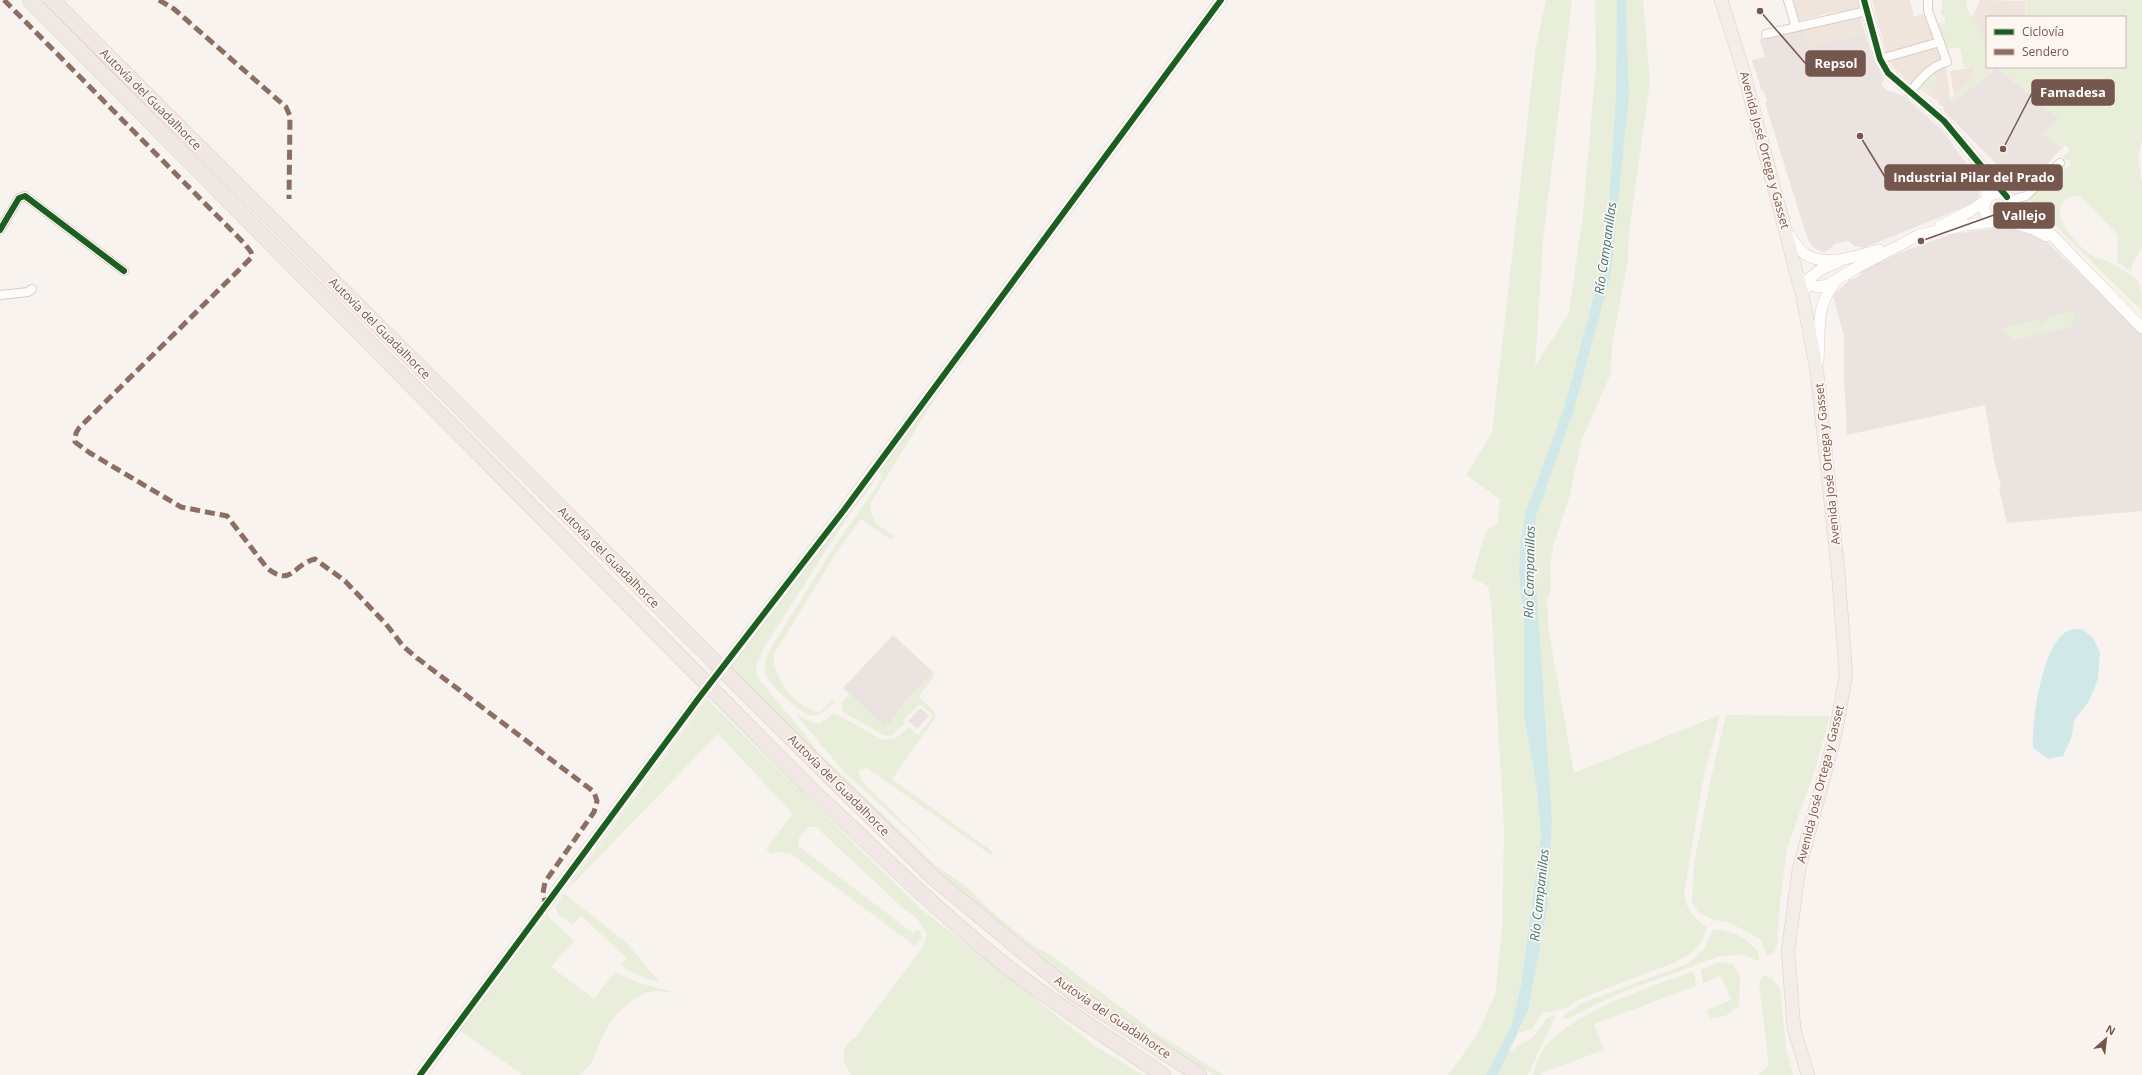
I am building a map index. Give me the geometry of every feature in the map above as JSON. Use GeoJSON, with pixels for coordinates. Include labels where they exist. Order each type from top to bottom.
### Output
{"type":"FeatureCollection","features":[{"type":"Feature","properties":{"kind":"highway","name":"Autovía del Guadalhorce"},"geometry":{"type":"LineString","coordinates":[[30,0],[809,787],[921,893],[990,954],[1063,1007],[1163,1075]]}},
{"type":"Feature","properties":{"kind":"highway","name":"Autovía del Guadalhorce"},"geometry":{"type":"LineString","coordinates":[[52,0],[822,769],[934,878],[1074,993],[1199,1075]]}},
{"type":"Feature","properties":{"kind":"main road","name":"Avenida José Ortega y Gasset"},"geometry":{"type":"LineString","coordinates":[[1721,0],[1742,66],[1787,232],[1802,280],[1803,298],[1817,372],[1838,570],[1846,675],[1835,736],[1799,869],[1788,950],[1794,1029],[1808,1075]]}},
{"type":"Feature","properties":{"kind":"street"},"geometry":{"type":"LineString","coordinates":[[420,1075],[698,699],[844,510],[1221,0]]}},
{"type":"Feature","properties":{"kind":"street"},"geometry":{"type":"LineString","coordinates":[[1788,0],[1796,27]]}},
{"type":"Feature","properties":{"kind":"street"},"geometry":{"type":"LineString","coordinates":[[1909,93],[1934,66],[1947,62],[1928,11],[1928,0]]}},
{"type":"Feature","properties":{"kind":"street"},"geometry":{"type":"LineString","coordinates":[[1766,34],[1796,27],[1865,5],[1880,59],[1888,73],[1909,93],[1944,121],[2008,199],[2017,208],[2044,227],[2142,328]]}},
{"type":"Feature","properties":{"kind":"street"},"geometry":{"type":"LineString","coordinates":[[1880,59],[1940,42]]}},
{"type":"Feature","properties":{"kind":"street"},"geometry":{"type":"LineString","coordinates":[[1802,280],[1818,287],[1828,285],[1854,268],[1899,244],[1926,233],[1970,211],[1997,193],[2008,199],[2026,196],[2060,163]]}},
{"type":"Feature","properties":{"kind":"street"},"geometry":{"type":"LineString","coordinates":[[1984,170],[1986,214],[1992,220],[2001,220],[2033,229],[2059,242]]}},
{"type":"Feature","properties":{"kind":"street"},"geometry":{"type":"LineString","coordinates":[[0,230],[19,198],[25,196],[124,271]]}},
{"type":"Feature","properties":{"kind":"street"},"geometry":{"type":"LineString","coordinates":[[1926,233],[2001,220],[2011,211],[2008,199]]}},
{"type":"Feature","properties":{"kind":"street"},"geometry":{"type":"LineString","coordinates":[[1787,232],[1798,248],[1815,259],[1848,258]]}},
{"type":"Feature","properties":{"kind":"street"},"geometry":{"type":"LineString","coordinates":[[1802,280],[1848,258],[1899,244]]}},
{"type":"Feature","properties":{"kind":"street","name":"Avenida José Ortega y Gasset"},"geometry":{"type":"LineString","coordinates":[[1817,372],[1820,317],[1824,297],[1835,281]]}},
{"type":"Feature","properties":{"kind":"street"},"geometry":{"type":"LineString","coordinates":[[2,294],[28,292],[32,289]]}},
{"type":"Feature","properties":{"kind":"shaded area"},"geometry":{"type":"Polygon","coordinates":[[[1793,0],[1858,0],[1861,9],[1838,14],[1837,12],[1825,14],[1799,21],[1793,0]]]}},
{"type":"Feature","properties":{"kind":"shaded area"},"geometry":{"type":"Polygon","coordinates":[[[1872,0],[1910,0],[1914,16],[1926,14],[1936,40],[1886,53],[1872,0]]]}},
{"type":"Feature","properties":{"kind":"shaded area"},"geometry":{"type":"Polygon","coordinates":[[[1980,0],[2026,1],[2025,16],[1986,16],[1986,46],[1971,20],[1980,0]]]}},
{"type":"Feature","properties":{"kind":"shaded area"},"geometry":{"type":"Polygon","coordinates":[[[1860,15],[1865,33],[1808,46],[1803,29],[1860,15]]]}},
{"type":"Feature","properties":{"kind":"shaded area"},"geometry":{"type":"Polygon","coordinates":[[[1803,29],[1808,46],[1865,33],[1874,61],[1884,80],[1881,85],[1888,91],[1905,97],[1942,130],[1972,171],[1978,183],[1979,195],[1974,203],[1864,248],[1854,246],[1848,241],[1835,244],[1827,251],[1822,252],[1814,248],[1808,240],[1765,103],[1767,100],[1764,91],[1762,91],[1752,60],[1765,57],[1759,39],[1803,29]]]}},
{"type":"Feature","properties":{"kind":"shaded area"},"geometry":{"type":"Polygon","coordinates":[[[1934,46],[1939,48],[1944,59],[1912,85],[1895,69],[1888,59],[1934,46]]]}},
{"type":"Feature","properties":{"kind":"shaded area"},"geometry":{"type":"Polygon","coordinates":[[[1946,66],[1949,89],[1944,107],[1938,104],[1939,102],[1929,95],[1937,79],[1930,72],[1946,66]]]}},
{"type":"Feature","properties":{"kind":"shaded area"},"geometry":{"type":"Polygon","coordinates":[[[1976,67],[1973,78],[1954,95],[1950,71],[1976,67]]]}},
{"type":"Feature","properties":{"kind":"shaded area"},"geometry":{"type":"Polygon","coordinates":[[[1995,68],[1997,68],[2059,118],[2053,141],[2062,148],[2023,191],[1943,110],[1949,89],[1950,102],[1978,84],[1995,68]]]}},
{"type":"Feature","properties":{"kind":"shaded area"},"geometry":{"type":"Polygon","coordinates":[[[1997,228],[2016,229],[2043,238],[2142,333],[2142,511],[2007,523],[1999,488],[2001,487],[1994,460],[1985,405],[1847,435],[1844,376],[1844,336],[1833,296],[1835,293],[1851,279],[1859,276],[1861,272],[1888,258],[1915,247],[1953,234],[1997,228]]]}},
{"type":"Feature","properties":{"kind":"shaded area"},"geometry":{"type":"Polygon","coordinates":[[[893,635],[933,672],[898,710],[900,712],[885,728],[843,688],[893,635]]]}},
{"type":"Feature","properties":{"kind":"shaded area"},"geometry":{"type":"Polygon","coordinates":[[[920,708],[929,716],[917,729],[908,721],[920,708]]]}},
{"type":"Feature","properties":{"kind":"green space"},"geometry":{"type":"Polygon","coordinates":[[[1546,0],[1572,0],[1543,240],[1535,366],[1569,313],[1583,213],[1596,65],[1595,0],[1617,0],[1618,13],[1616,95],[1607,232],[1601,269],[1564,408],[1525,514],[1520,548],[1519,574],[1524,625],[1524,716],[1536,783],[1541,835],[1521,985],[1511,1027],[1486,1075],[1448,1075],[1476,1037],[1495,995],[1502,931],[1504,829],[1491,602],[1488,586],[1472,578],[1486,531],[1498,523],[1500,499],[1466,475],[1492,433],[1536,46],[1546,0]]]}},
{"type":"Feature","properties":{"kind":"green space"},"geometry":{"type":"Polygon","coordinates":[[[1626,0],[1643,0],[1650,82],[1629,232],[1628,260],[1612,344],[1611,373],[1581,442],[1570,495],[1553,546],[1550,567],[1551,589],[1547,602],[1549,633],[1574,773],[1720,715],[1704,776],[1684,894],[1691,914],[1707,927],[1702,942],[1694,951],[1676,962],[1579,999],[1568,1008],[1542,1013],[1533,1028],[1519,1033],[1528,1011],[1548,905],[1552,819],[1534,550],[1536,516],[1573,413],[1611,274],[1629,96],[1626,0]]]}},
{"type":"Feature","properties":{"kind":"green space"},"geometry":{"type":"Polygon","coordinates":[[[1942,0],[1966,0],[1968,11],[1973,17],[1971,20],[1980,27],[1978,31],[1986,46],[1986,68],[1994,68],[1978,84],[1950,103],[1950,98],[1973,78],[1977,68],[1964,68],[1960,48],[1944,49],[1934,22],[1945,24],[1945,17],[1940,12],[1942,11],[1942,0]]]}},
{"type":"Feature","properties":{"kind":"green space"},"geometry":{"type":"Polygon","coordinates":[[[2026,0],[2142,0],[2142,141],[2138,158],[2142,180],[2142,247],[2132,265],[2131,272],[2117,262],[2118,235],[2080,196],[2072,196],[2066,199],[2060,210],[2064,225],[2076,241],[2089,254],[2106,260],[2128,273],[2138,281],[2141,291],[2142,311],[2033,204],[2029,198],[2061,170],[2071,166],[2070,161],[2062,158],[2070,150],[2065,145],[2062,148],[2042,135],[2059,118],[1997,68],[2126,68],[2126,16],[2025,16],[2027,9],[2026,0]]]}},
{"type":"Feature","properties":{"kind":"green space"},"geometry":{"type":"Polygon","coordinates":[[[1930,72],[1937,79],[1929,96],[1918,88],[1930,72]]]}},
{"type":"Feature","properties":{"kind":"green space"},"geometry":{"type":"Polygon","coordinates":[[[2075,310],[2074,321],[2070,327],[2015,340],[2006,334],[2003,328],[2038,319],[2040,324],[2047,322],[2046,318],[2075,310]]]}},
{"type":"Feature","properties":{"kind":"green space"},"geometry":{"type":"Polygon","coordinates":[[[945,382],[871,502],[873,519],[894,536],[891,540],[861,519],[838,550],[774,654],[774,663],[781,682],[803,705],[811,710],[820,712],[832,700],[835,701],[821,714],[810,716],[798,709],[785,698],[769,680],[766,675],[765,663],[769,651],[834,547],[882,479],[880,471],[883,463],[945,382]]]}},
{"type":"Feature","properties":{"kind":"green space"},"geometry":{"type":"Polygon","coordinates":[[[874,476],[872,485],[850,513],[765,646],[757,664],[756,675],[803,731],[817,751],[935,865],[967,887],[990,910],[1035,947],[1051,955],[1153,1031],[1224,1075],[1214,1075],[1111,1010],[1048,964],[932,869],[729,669],[874,476]]]}},
{"type":"Feature","properties":{"kind":"green space"},"geometry":{"type":"Polygon","coordinates":[[[933,672],[934,676],[919,697],[934,711],[935,718],[892,779],[993,852],[991,855],[867,768],[858,771],[861,780],[940,859],[843,771],[796,714],[809,721],[819,724],[833,714],[840,716],[883,740],[896,738],[909,727],[918,735],[933,716],[920,704],[903,721],[905,723],[891,736],[883,735],[843,712],[841,703],[849,694],[885,728],[900,712],[898,710],[933,672]]]}},
{"type":"Feature","properties":{"kind":"green space"},"geometry":{"type":"Polygon","coordinates":[[[707,699],[920,908],[1095,1046],[1143,1075],[851,1075],[844,1060],[844,1050],[846,1046],[855,1038],[923,947],[927,934],[916,917],[904,909],[816,827],[808,827],[799,838],[798,846],[913,933],[917,929],[921,933],[922,938],[915,946],[790,853],[776,852],[770,854],[766,848],[793,814],[718,734],[564,893],[707,699]]]}},
{"type":"Feature","properties":{"kind":"green space"},"geometry":{"type":"Polygon","coordinates":[[[1726,715],[1830,716],[1815,770],[1787,848],[1780,902],[1777,945],[1774,953],[1767,956],[1760,939],[1730,923],[1714,920],[1698,912],[1692,902],[1694,863],[1711,778],[1726,715]]]}},
{"type":"Feature","properties":{"kind":"green space"},"geometry":{"type":"Polygon","coordinates":[[[564,893],[627,943],[659,982],[634,974],[621,965],[627,958],[581,916],[572,925],[558,914],[555,907],[564,893]]]}},
{"type":"Feature","properties":{"kind":"green space"},"geometry":{"type":"Polygon","coordinates":[[[547,915],[574,941],[551,967],[594,999],[615,972],[639,983],[677,993],[655,991],[637,997],[629,1003],[609,1025],[588,1067],[579,1075],[523,1075],[459,1030],[547,915]]]}},
{"type":"Feature","properties":{"kind":"green space"},"geometry":{"type":"Polygon","coordinates":[[[1713,929],[1734,933],[1749,942],[1759,953],[1759,961],[1743,955],[1720,956],[1617,994],[1570,1018],[1565,1019],[1563,1016],[1582,1003],[1687,964],[1704,949],[1713,929]]]}},
{"type":"Feature","properties":{"kind":"green space"},"geometry":{"type":"Polygon","coordinates":[[[1719,962],[1733,964],[1740,977],[1739,1006],[1725,1016],[1710,1019],[1707,1010],[1731,1000],[1721,976],[1703,983],[1701,970],[1719,962]]]}},
{"type":"Feature","properties":{"kind":"green space"},"geometry":{"type":"Polygon","coordinates":[[[1694,971],[1696,986],[1594,1024],[1604,1050],[1541,1073],[1541,1075],[1533,1075],[1538,1059],[1547,1044],[1577,1020],[1636,992],[1694,971]]]}},
{"type":"Feature","properties":{"kind":"green space"},"geometry":{"type":"Polygon","coordinates":[[[1764,975],[1772,978],[1780,989],[1786,1047],[1793,1075],[1757,1075],[1769,1066],[1759,983],[1764,975]]]}},
{"type":"Feature","properties":{"kind":"green space"},"geometry":{"type":"Polygon","coordinates":[[[1556,1015],[1528,1075],[1498,1075],[1509,1052],[1533,1037],[1547,1018],[1556,1015]]]}},
{"type":"Feature","properties":{"kind":"water","name":"Río Campanillas"},"geometry":{"type":"Polygon","coordinates":[[[1617,0],[1626,0],[1629,96],[1611,274],[1573,413],[1536,516],[1534,550],[1552,819],[1548,905],[1528,1011],[1498,1075],[1486,1075],[1511,1027],[1521,985],[1541,835],[1536,783],[1524,716],[1524,625],[1519,574],[1520,548],[1525,514],[1564,408],[1601,269],[1607,232],[1616,95],[1617,0]]]}},
{"type":"Feature","properties":{"kind":"water"},"geometry":{"type":"Polygon","coordinates":[[[2082,629],[2093,638],[2100,652],[2098,679],[2089,701],[2074,720],[2072,736],[2063,756],[2048,759],[2033,748],[2034,721],[2039,688],[2049,656],[2055,644],[2064,633],[2069,630],[2082,629]]]}},
{"type":"Feature","properties":{"kind":"marked path"},"geometry":{"type":"LineString","coordinates":[[4,0],[244,243],[251,252],[252,257],[79,428],[76,433],[75,442],[90,453],[181,507],[227,516],[267,568],[275,574],[282,576],[287,575],[302,565],[315,559],[345,581],[386,624],[403,646],[417,658],[594,792],[597,801],[594,812],[545,882],[543,893],[546,905]]}},
{"type":"Feature","properties":{"kind":"marked path"},"geometry":{"type":"LineString","coordinates":[[159,0],[174,9],[286,107],[290,116],[289,199]]}},
{"type":"Feature","properties":{"kind":"cycle path"},"geometry":{"type":"LineString","coordinates":[[420,1075],[698,699],[844,510],[1221,0]]}},
{"type":"Feature","properties":{"kind":"cycle path"},"geometry":{"type":"LineString","coordinates":[[1864,0],[1880,59],[1888,73],[1944,121],[2007,197]]}},
{"type":"Feature","properties":{"kind":"cycle path"},"geometry":{"type":"LineString","coordinates":[[0,230],[19,198],[25,196],[124,271]]}},
{"type":"Feature","properties":{"kind":"place","name":"Repsol"},"geometry":{"type":"Point","coordinates":[1760,11]}},
{"type":"Feature","properties":{"kind":"place","name":"Industrial Pilar del Prado"},"geometry":{"type":"Point","coordinates":[1860,136]}},
{"type":"Feature","properties":{"kind":"place","name":"Famadesa"},"geometry":{"type":"Point","coordinates":[2003,149]}},
{"type":"Feature","properties":{"kind":"place","name":"Vallejo"},"geometry":{"type":"Point","coordinates":[1921,241]}}]}
